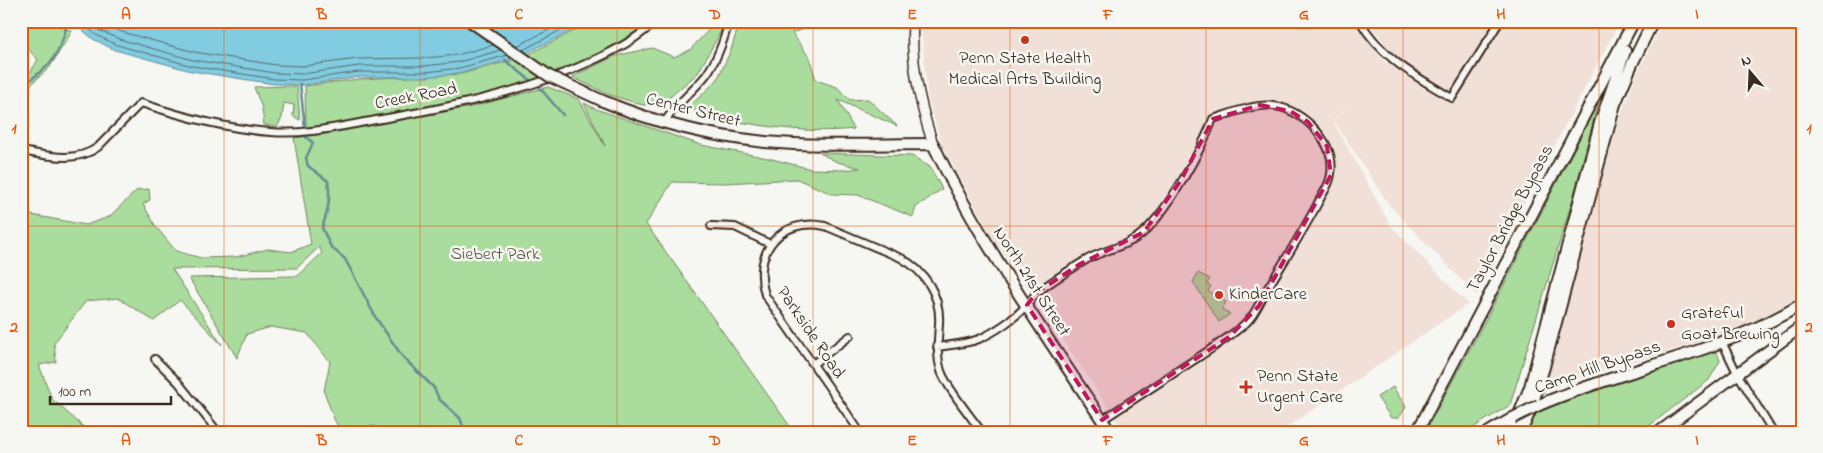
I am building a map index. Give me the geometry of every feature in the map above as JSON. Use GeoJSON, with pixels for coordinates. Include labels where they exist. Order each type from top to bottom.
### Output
{"type":"FeatureCollection","features":[{"type":"Feature","properties":{"kind":"main road","name":"Center Street"},"geometry":{"type":"LineString","coordinates":[[470,21],[549,76],[603,102],[664,123],[714,135],[767,142],[794,144],[933,144]]}},
{"type":"Feature","properties":{"kind":"main road","name":"Taylor Bridge Bypass"},"geometry":{"type":"LineString","coordinates":[[1416,432],[1635,21]]}},
{"type":"Feature","properties":{"kind":"main road"},"geometry":{"type":"LineString","coordinates":[[1512,432],[1530,386],[1600,123],[1635,21]]}},
{"type":"Feature","properties":{"kind":"main road"},"geometry":{"type":"LineString","coordinates":[[1521,432],[1531,410],[1544,367],[1615,104],[1653,21]]}},
{"type":"Feature","properties":{"kind":"main road","name":"North 21st Street"},"geometry":{"type":"LineString","coordinates":[[933,144],[969,215],[1110,432]]}},
{"type":"Feature","properties":{"kind":"main road","name":"Camp Hill Bypass"},"geometry":{"type":"LineString","coordinates":[[1489,432],[1538,406],[1577,390],[1720,344],[1763,326],[1802,304]]}},
{"type":"Feature","properties":{"kind":"main road"},"geometry":{"type":"LineString","coordinates":[[1659,432],[1802,326]]}},
{"type":"Feature","properties":{"kind":"street","name":"Creek Road"},"geometry":{"type":"LineString","coordinates":[[21,151],[67,158],[98,148],[141,103],[224,126],[271,132],[310,131],[444,108],[536,85],[567,73],[632,41],[656,21]]}},
{"type":"Feature","properties":{"kind":"street"},"geometry":{"type":"LineString","coordinates":[[664,123],[673,109],[706,75],[717,57],[729,21]]}},
{"type":"Feature","properties":{"kind":"street"},"geometry":{"type":"LineString","coordinates":[[913,21],[917,85],[923,113],[933,144]]}},
{"type":"Feature","properties":{"kind":"street"},"geometry":{"type":"LineString","coordinates":[[1360,21],[1375,42],[1394,62],[1452,98],[1500,21]]}},
{"type":"Feature","properties":{"kind":"street"},"geometry":{"type":"LineString","coordinates":[[937,347],[979,339],[1018,314],[1036,293],[1080,264],[1098,254],[1128,243],[1144,232],[1168,201],[1214,119],[1260,105],[1274,105],[1290,110],[1308,122],[1317,131],[1327,146],[1332,167],[1328,186],[1259,306],[1249,320],[1230,336],[1102,420]]}},
{"type":"Feature","properties":{"kind":"street"},"geometry":{"type":"LineString","coordinates":[[711,226],[735,228],[770,244],[790,228],[816,224],[840,231],[910,262],[926,280],[936,297],[939,315],[938,360],[944,378],[982,432]]}},
{"type":"Feature","properties":{"kind":"street","name":"Parkside Road"},"geometry":{"type":"LineString","coordinates":[[770,244],[763,258],[761,268],[764,295],[860,432]]}},
{"type":"Feature","properties":{"kind":"street"},"geometry":{"type":"LineString","coordinates":[[813,364],[850,336]]}},
{"type":"Feature","properties":{"kind":"street"},"geometry":{"type":"LineString","coordinates":[[1720,344],[1725,348],[1737,373],[1773,432]]}},
{"type":"Feature","properties":{"kind":"street"},"geometry":{"type":"LineString","coordinates":[[156,358],[218,432]]}},
{"type":"Feature","properties":{"kind":"highlighted area"},"geometry":{"type":"Polygon","coordinates":[[[1260,105],[1290,111],[1308,122],[1327,146],[1331,175],[1259,306],[1229,337],[1102,420],[1027,305],[1036,293],[1080,264],[1144,232],[1181,180],[1213,119],[1260,105]]]}},
{"type":"Feature","properties":{"kind":"shaded area"},"geometry":{"type":"Polygon","coordinates":[[[922,21],[1355,21],[1386,64],[1394,55],[1367,21],[1620,21],[1476,295],[1390,206],[1334,121],[1354,99],[1333,121],[1391,226],[1468,304],[1280,432],[1124,432],[1017,270],[994,241],[942,145],[928,99],[921,28],[922,21]]]}},
{"type":"Feature","properties":{"kind":"shaded area"},"geometry":{"type":"Polygon","coordinates":[[[1663,21],[1802,21],[1802,294],[1756,323],[1740,330],[1545,388],[1619,119],[1637,74],[1663,21]]]}},
{"type":"Feature","properties":{"kind":"green space"},"geometry":{"type":"Polygon","coordinates":[[[23,21],[45,21],[72,31],[50,67],[26,89],[21,98],[21,87],[38,60],[21,41],[21,24],[23,21]]]}},
{"type":"Feature","properties":{"kind":"green space"},"geometry":{"type":"Polygon","coordinates":[[[589,21],[634,21],[640,29],[603,51],[563,69],[522,84],[436,105],[306,129],[305,86],[359,79],[461,74],[521,58],[572,32],[589,21]]]}},
{"type":"Feature","properties":{"kind":"green space"},"geometry":{"type":"Polygon","coordinates":[[[713,21],[724,21],[721,31],[698,73],[670,97],[658,104],[643,105],[610,95],[572,77],[615,56],[652,48],[674,57],[690,50],[713,25],[713,21]]]}},
{"type":"Feature","properties":{"kind":"green space"},"geometry":{"type":"Polygon","coordinates":[[[740,21],[813,21],[815,25],[792,33],[809,57],[816,80],[837,87],[850,100],[868,99],[897,126],[838,100],[854,129],[795,129],[755,125],[696,115],[692,104],[717,80],[731,50],[740,21]]]}},
{"type":"Feature","properties":{"kind":"green space"},"geometry":{"type":"Polygon","coordinates":[[[297,86],[300,120],[293,116],[294,105],[284,103],[282,118],[277,127],[264,125],[262,108],[254,87],[297,86]]]}},
{"type":"Feature","properties":{"kind":"green space","name":"Siebert Park"},"geometry":{"type":"Polygon","coordinates":[[[548,87],[579,99],[605,146],[584,103],[596,109],[701,145],[768,158],[811,169],[844,170],[860,168],[837,162],[820,153],[912,156],[930,167],[942,189],[916,207],[913,217],[858,195],[832,194],[797,179],[726,183],[672,182],[646,224],[794,432],[381,432],[375,426],[340,430],[324,391],[330,362],[307,333],[271,327],[247,334],[237,358],[189,278],[298,276],[322,253],[319,247],[297,268],[172,269],[222,345],[180,300],[154,321],[118,298],[86,301],[54,343],[56,362],[39,365],[52,399],[89,432],[21,432],[21,213],[86,225],[109,217],[137,190],[149,189],[150,200],[143,204],[156,227],[176,251],[201,258],[236,257],[268,249],[291,252],[311,244],[294,138],[471,107],[548,87]]]}},
{"type":"Feature","properties":{"kind":"green space"},"geometry":{"type":"Polygon","coordinates":[[[1598,103],[1573,198],[1510,405],[1466,432],[1425,432],[1483,325],[1598,103]]]}},
{"type":"Feature","properties":{"kind":"green space"},"geometry":{"type":"Polygon","coordinates":[[[1198,273],[1210,279],[1207,284],[1211,286],[1208,291],[1226,302],[1222,309],[1230,314],[1219,322],[1193,282],[1198,273]]]}},
{"type":"Feature","properties":{"kind":"green space"},"geometry":{"type":"Polygon","coordinates":[[[1713,351],[1717,353],[1720,361],[1709,380],[1641,432],[1526,432],[1534,414],[1668,364],[1713,351]]]}},
{"type":"Feature","properties":{"kind":"green space"},"geometry":{"type":"Polygon","coordinates":[[[1393,387],[1406,407],[1399,418],[1391,418],[1377,397],[1393,387]]]}},
{"type":"Feature","properties":{"kind":"water"},"geometry":{"type":"Polygon","coordinates":[[[55,21],[467,21],[519,57],[461,73],[426,77],[359,77],[303,85],[274,84],[191,71],[115,50],[93,39],[73,22],[63,25],[55,21]]]}},
{"type":"Feature","properties":{"kind":"water"},"geometry":{"type":"Polygon","coordinates":[[[470,21],[587,21],[520,56],[470,21]]]}},
{"type":"Feature","properties":{"kind":"waterway"},"geometry":{"type":"LineString","coordinates":[[21,91],[29,81],[49,64],[57,53],[67,21]]}},
{"type":"Feature","properties":{"kind":"waterway"},"geometry":{"type":"LineString","coordinates":[[505,60],[531,81]]}},
{"type":"Feature","properties":{"kind":"waterway"},"geometry":{"type":"LineString","coordinates":[[300,84],[306,137],[313,143],[306,158],[308,166],[328,181],[328,205],[322,228],[331,247],[345,259],[376,318],[402,356],[434,388],[439,399],[460,418],[465,432]]}},
{"type":"Feature","properties":{"kind":"waterway"},"geometry":{"type":"LineString","coordinates":[[540,88],[563,115]]}},
{"type":"Feature","properties":{"kind":"place","name":"Penn State Health Medical Arts Building"},"geometry":{"type":"Point","coordinates":[1025,40]}},
{"type":"Feature","properties":{"kind":"place","name":"KinderCare"},"geometry":{"type":"Point","coordinates":[1219,295]}},
{"type":"Feature","properties":{"kind":"place","name":"Grateful Goat Brewing"},"geometry":{"type":"Point","coordinates":[1671,324]}},
{"type":"Feature","properties":{"kind":"place","name":"Penn State Urgent Care"},"geometry":{"type":"Point","coordinates":[1246,387]}}]}
